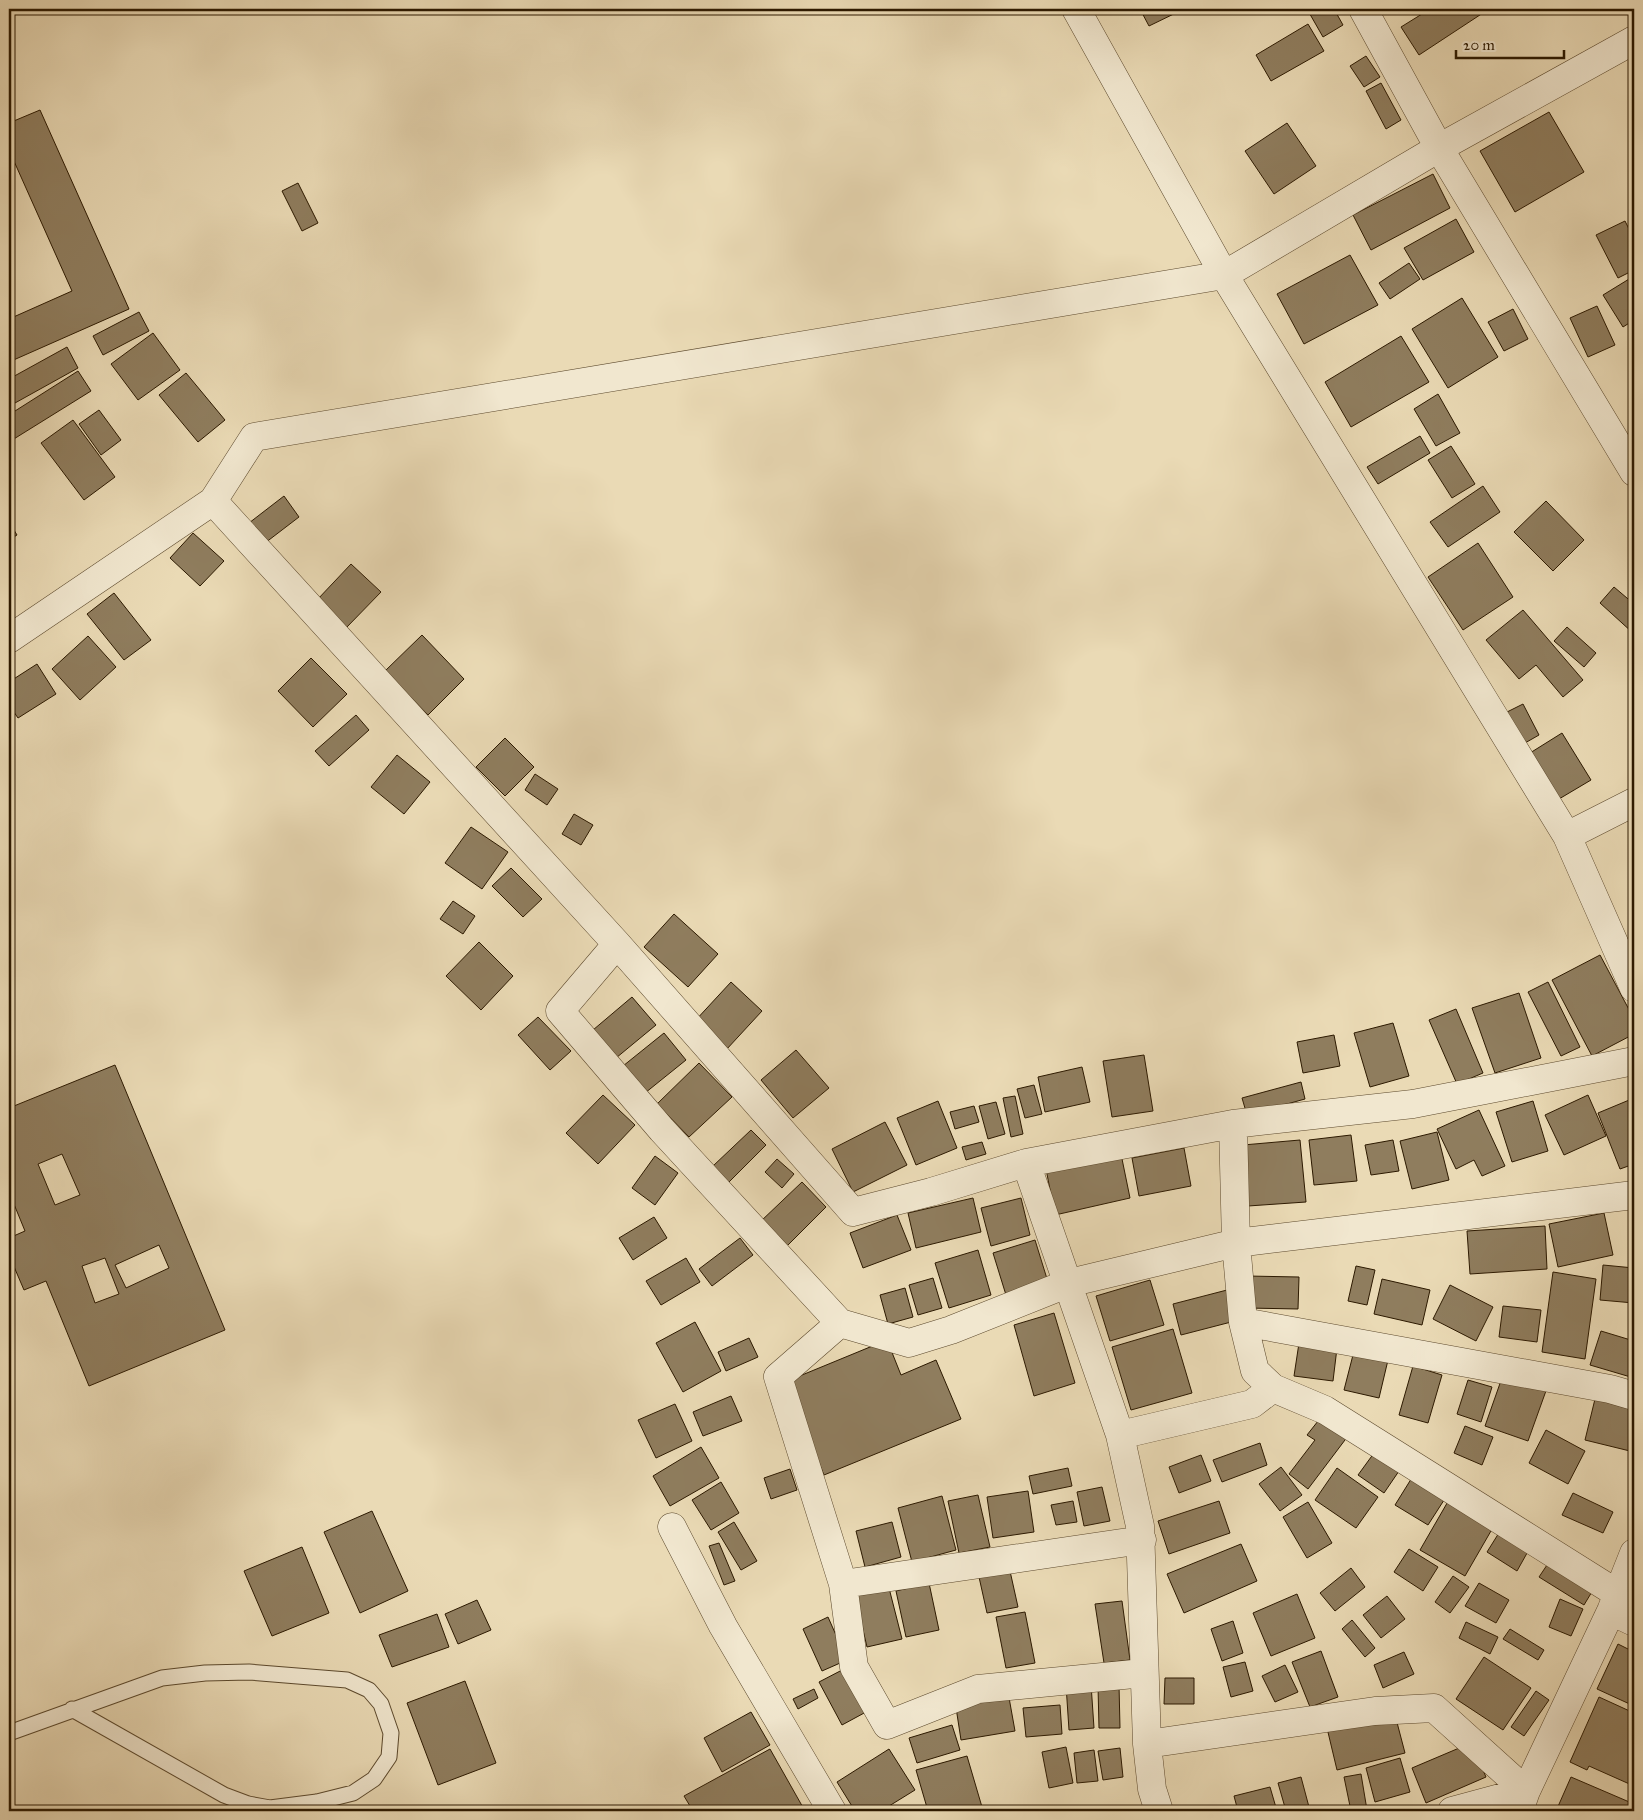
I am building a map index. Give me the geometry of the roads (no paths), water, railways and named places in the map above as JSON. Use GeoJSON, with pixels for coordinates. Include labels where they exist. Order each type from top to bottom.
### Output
{"type":"FeatureCollection","features":[{"type":"Feature","properties":{"kind":"street"},"geometry":{"type":"LineString","coordinates":[[1076,9],[1224,275],[1567,836],[1634,988]]}},
{"type":"Feature","properties":{"kind":"street"},"geometry":{"type":"LineString","coordinates":[[1363,9],[1439,148],[1634,472]]}},
{"type":"Feature","properties":{"kind":"street"},"geometry":{"type":"LineString","coordinates":[[9,638],[213,501],[254,437],[1224,275],[1439,148],[1634,40]]}},
{"type":"Feature","properties":{"kind":"street"},"geometry":{"type":"LineString","coordinates":[[213,501],[617,944],[853,1212],[931,1192],[1026,1163],[1233,1124],[1412,1104],[1634,1061]]}},
{"type":"Feature","properties":{"kind":"street"},"geometry":{"type":"LineString","coordinates":[[1567,836],[1634,802]]}},
{"type":"Feature","properties":{"kind":"street"},"geometry":{"type":"LineString","coordinates":[[617,944],[560,1011],[662,1130],[840,1323],[909,1343],[950,1330],[1069,1283],[1236,1243],[1634,1194]]}},
{"type":"Feature","properties":{"kind":"street"},"geometry":{"type":"LineString","coordinates":[[1233,1124],[1236,1243],[1243,1322],[1255,1371],[1273,1388],[1325,1410],[1621,1609]]}},
{"type":"Feature","properties":{"kind":"street"},"geometry":{"type":"LineString","coordinates":[[1026,1163],[1120,1435],[1142,1540],[1147,1744],[1152,1789],[1159,1811]]}},
{"type":"Feature","properties":{"kind":"street"},"geometry":{"type":"LineString","coordinates":[[1243,1322],[1610,1389],[1634,1396]]}},
{"type":"Feature","properties":{"kind":"street"},"geometry":{"type":"LineString","coordinates":[[840,1323],[778,1377],[843,1584],[854,1667],[887,1725],[978,1689],[1144,1673]]}},
{"type":"Feature","properties":{"kind":"street"},"geometry":{"type":"LineString","coordinates":[[1120,1435],[1252,1404],[1273,1388]]}},
{"type":"Feature","properties":{"kind":"street"},"geometry":{"type":"LineString","coordinates":[[672,1527],[724,1626],[832,1811]]}},
{"type":"Feature","properties":{"kind":"street"},"geometry":{"type":"LineString","coordinates":[[843,1584],[1142,1540]]}},
{"type":"Feature","properties":{"kind":"street"},"geometry":{"type":"LineString","coordinates":[[1522,1801],[1621,1609],[1634,1553]]}},
{"type":"Feature","properties":{"kind":"street"},"geometry":{"type":"LineString","coordinates":[[1147,1744],[1375,1711],[1434,1708],[1522,1801]]}},
{"type":"Feature","properties":{"kind":"street"},"geometry":{"type":"LineString","coordinates":[[1452,1811],[1522,1801]]}},
{"type":"Feature","properties":{"kind":"lane"},"geometry":{"type":"LineString","coordinates":[[9,1733],[72,1709],[162,1678],[196,1674],[249,1672],[347,1680],[369,1690],[381,1704],[391,1734],[389,1757],[374,1779],[353,1793],[317,1802],[270,1808],[248,1804],[224,1795],[72,1709]]}}]}
